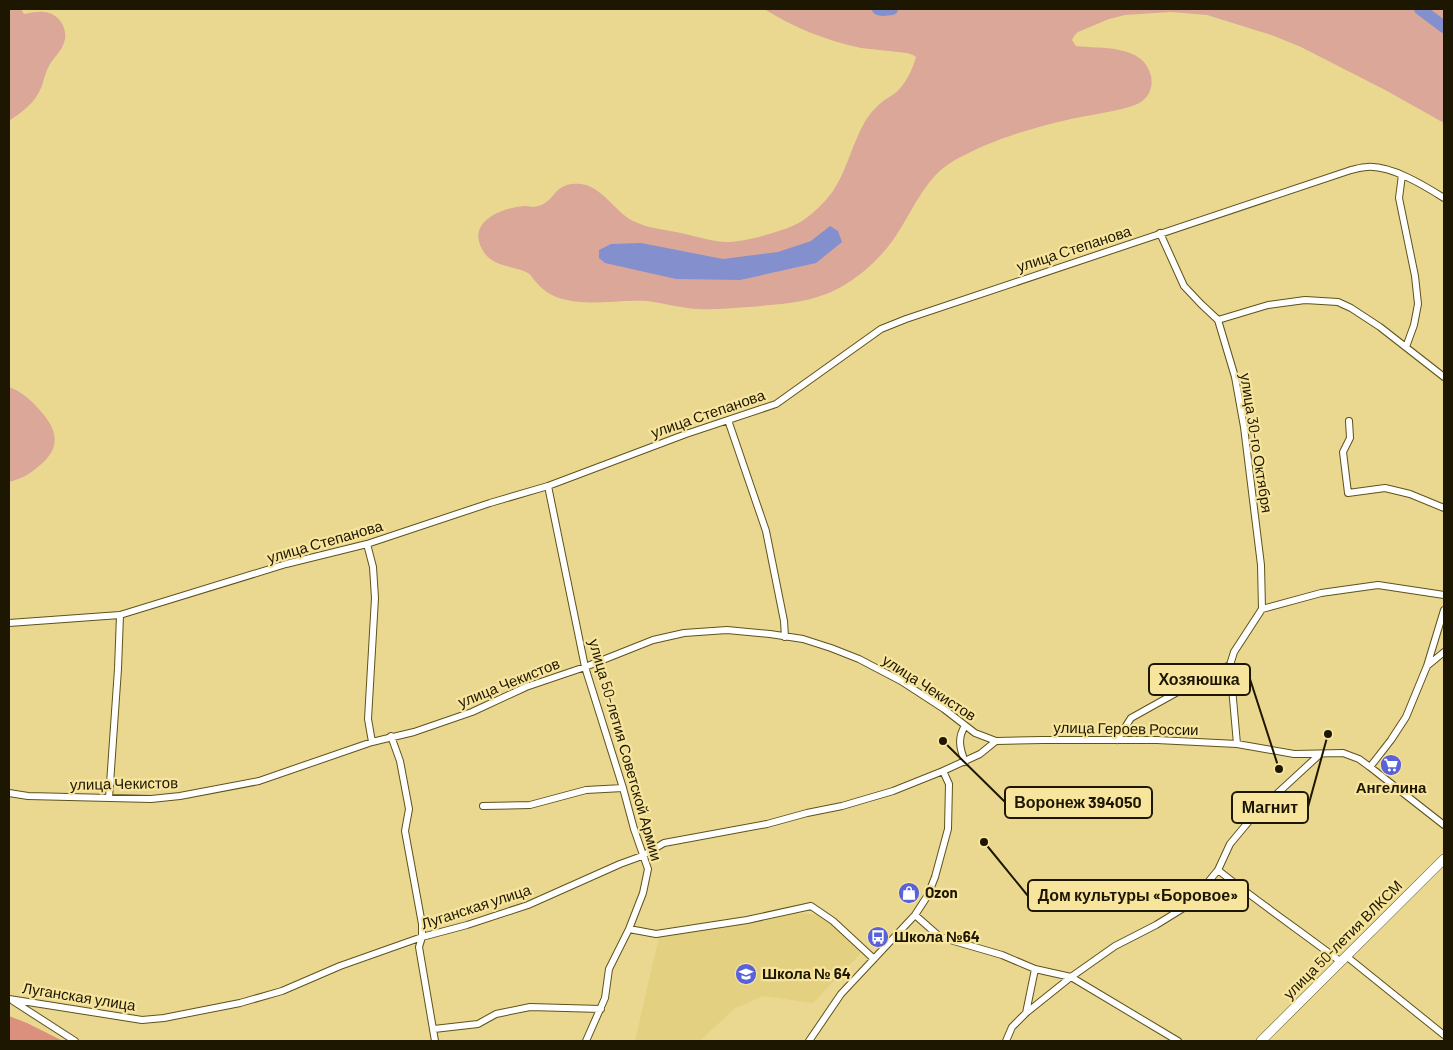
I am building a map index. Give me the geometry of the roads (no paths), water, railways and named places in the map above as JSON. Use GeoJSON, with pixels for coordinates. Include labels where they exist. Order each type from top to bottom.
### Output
{"type":"FeatureCollection","features":[{"type":"Feature","properties":{"kind":"street","name":"улица Степанова"},"geometry":{"type":"LineString","coordinates":[[9,623],[120,616],[286,564],[367,544],[490,503],[548,486],[686,434],[776,404],[881,329],[931,310],[1351,170],[1368,166],[1385,169],[1402,175],[1444,198]]}},
{"type":"Feature","properties":{"kind":"street"},"geometry":{"type":"LineString","coordinates":[[1402,175],[1399,198],[1415,276],[1418,304],[1414,325],[1406,347]]}},
{"type":"Feature","properties":{"kind":"street"},"geometry":{"type":"LineString","coordinates":[[1160,233],[1184,286],[1218,320],[1268,304],[1304,300],[1338,302],[1380,327],[1444,376]]}},
{"type":"Feature","properties":{"kind":"street","name":"улица 30-го Октября"},"geometry":{"type":"LineString","coordinates":[[1218,320],[1235,377],[1244,427],[1261,565],[1262,608]]}},
{"type":"Feature","properties":{"kind":"street"},"geometry":{"type":"LineString","coordinates":[[728,420],[766,531],[784,621],[785,637]]}},
{"type":"Feature","properties":{"kind":"street"},"geometry":{"type":"LineString","coordinates":[[1349,421],[1350,438],[1343,452],[1348,494],[1385,488],[1410,494],[1444,508]]}},
{"type":"Feature","properties":{"kind":"street","name":"улица 50-летия Советской Армии"},"geometry":{"type":"LineString","coordinates":[[548,486],[585,667],[642,856],[648,868],[643,893],[629,929],[609,969],[605,998],[586,1041]]}},
{"type":"Feature","properties":{"kind":"street"},"geometry":{"type":"LineString","coordinates":[[367,544],[373,567],[375,598],[368,719],[372,742]]}},
{"type":"Feature","properties":{"kind":"street"},"geometry":{"type":"LineString","coordinates":[[1237,744],[1230,665],[1234,652],[1262,608],[1322,594],[1378,585],[1444,595]]}},
{"type":"Feature","properties":{"kind":"street"},"geometry":{"type":"LineString","coordinates":[[1370,766],[1391,740],[1406,717],[1427,666],[1444,610]]}},
{"type":"Feature","properties":{"kind":"street"},"geometry":{"type":"LineString","coordinates":[[109,798],[120,616]]}},
{"type":"Feature","properties":{"kind":"street","name":"улица Чекистов"},"geometry":{"type":"LineString","coordinates":[[9,793],[28,796],[151,799],[180,796],[259,780],[372,742],[414,732],[472,712],[526,688],[652,640],[684,633],[727,630],[817,643],[859,659],[901,681],[944,709],[975,733],[996,741]]}},
{"type":"Feature","properties":{"kind":"street"},"geometry":{"type":"LineString","coordinates":[[1427,666],[1444,652]]}},
{"type":"Feature","properties":{"kind":"street"},"geometry":{"type":"LineString","coordinates":[[1117,740],[1130,718],[1204,677],[1230,665]]}},
{"type":"Feature","properties":{"kind":"street"},"geometry":{"type":"LineString","coordinates":[[1204,677],[1224,677],[1232,681]]}},
{"type":"Feature","properties":{"kind":"street"},"geometry":{"type":"LineString","coordinates":[[964,762],[960,741],[961,732],[965,726]]}},
{"type":"Feature","properties":{"kind":"street"},"geometry":{"type":"LineString","coordinates":[[391,736],[400,761],[409,809],[405,831],[422,924],[422,937],[419,947],[435,1041]]}},
{"type":"Feature","properties":{"kind":"street","name":"улица Героев России"},"geometry":{"type":"LineString","coordinates":[[996,741],[1157,740],[1237,744],[1294,754],[1343,754],[1359,759],[1370,766],[1444,825]]}},
{"type":"Feature","properties":{"kind":"street"},"geometry":{"type":"LineString","coordinates":[[809,1041],[841,994],[915,915],[928,895],[935,878],[948,829],[949,784],[943,771],[980,754],[996,741]]}},
{"type":"Feature","properties":{"kind":"street"},"geometry":{"type":"LineString","coordinates":[[1006,1041],[1012,1028],[1026,1013],[1071,977],[1116,946],[1190,904],[1218,870],[1230,844],[1255,814],[1319,754]]}},
{"type":"Feature","properties":{"kind":"street","name":"Луганская улица"},"geometry":{"type":"LineString","coordinates":[[9,999],[142,1020],[164,1018],[240,1003],[282,991],[340,966],[422,937],[467,925],[528,904],[642,856],[664,843],[767,824],[842,806],[893,790],[943,771]]}},
{"type":"Feature","properties":{"kind":"street"},"geometry":{"type":"LineString","coordinates":[[483,806],[530,805],[586,790],[623,788]]}},
{"type":"Feature","properties":{"kind":"street","name":"улица 50-летия ВЛКСМ"},"geometry":{"type":"LineString","coordinates":[[1261,1041],[1444,858]]}},
{"type":"Feature","properties":{"kind":"street"},"geometry":{"type":"LineString","coordinates":[[1218,870],[1250,896],[1344,959],[1444,1035]]}},
{"type":"Feature","properties":{"kind":"street"},"geometry":{"type":"LineString","coordinates":[[629,929],[656,934],[747,920],[811,906],[833,921],[874,959]]}},
{"type":"Feature","properties":{"kind":"street"},"geometry":{"type":"LineString","coordinates":[[915,915],[940,937],[1002,954],[1035,969],[1071,977],[1178,1041]]}},
{"type":"Feature","properties":{"kind":"street"},"geometry":{"type":"LineString","coordinates":[[1026,1013],[1035,969]]}},
{"type":"Feature","properties":{"kind":"street"},"geometry":{"type":"LineString","coordinates":[[9,999],[74,1041]]}},
{"type":"Feature","properties":{"kind":"street"},"geometry":{"type":"LineString","coordinates":[[434,1030],[478,1024],[496,1014],[530,1007],[601,1009]]}},
{"type":"Feature","properties":{"kind":"water"},"geometry":{"type":"Polygon","coordinates":[[[830,226],[838,231],[842,242],[816,263],[740,280],[676,279],[605,263],[599,258],[599,250],[611,244],[641,243],[723,259],[778,252],[811,241],[830,226]]]}},
{"type":"Feature","properties":{"kind":"waterway"},"geometry":{"type":"LineString","coordinates":[[878,9],[892,9]]}},
{"type":"Feature","properties":{"kind":"waterway"},"geometry":{"type":"LineString","coordinates":[[1420,9],[1444,27]]}},
{"type":"Feature","properties":{"kind":"place","name":"Магнит"},"geometry":{"type":"Point","coordinates":[1328,734]}},
{"type":"Feature","properties":{"kind":"place","name":"Воронеж 394050"},"geometry":{"type":"Point","coordinates":[943,741]}},
{"type":"Feature","properties":{"kind":"place","name":"Ангелина"},"geometry":{"type":"Point","coordinates":[1391,765]}},
{"type":"Feature","properties":{"kind":"place","name":"Хозяюшка"},"geometry":{"type":"Point","coordinates":[1279,769]}},
{"type":"Feature","properties":{"kind":"place","name":"Дом культуры «Боровое»"},"geometry":{"type":"Point","coordinates":[984,842]}},
{"type":"Feature","properties":{"kind":"place","name":"Ozon"},"geometry":{"type":"Point","coordinates":[909,893]}},
{"type":"Feature","properties":{"kind":"place","name":"Школа №64"},"geometry":{"type":"Point","coordinates":[878,937]}},
{"type":"Feature","properties":{"kind":"place","name":"Школа № 64"},"geometry":{"type":"Point","coordinates":[746,974]}}]}
